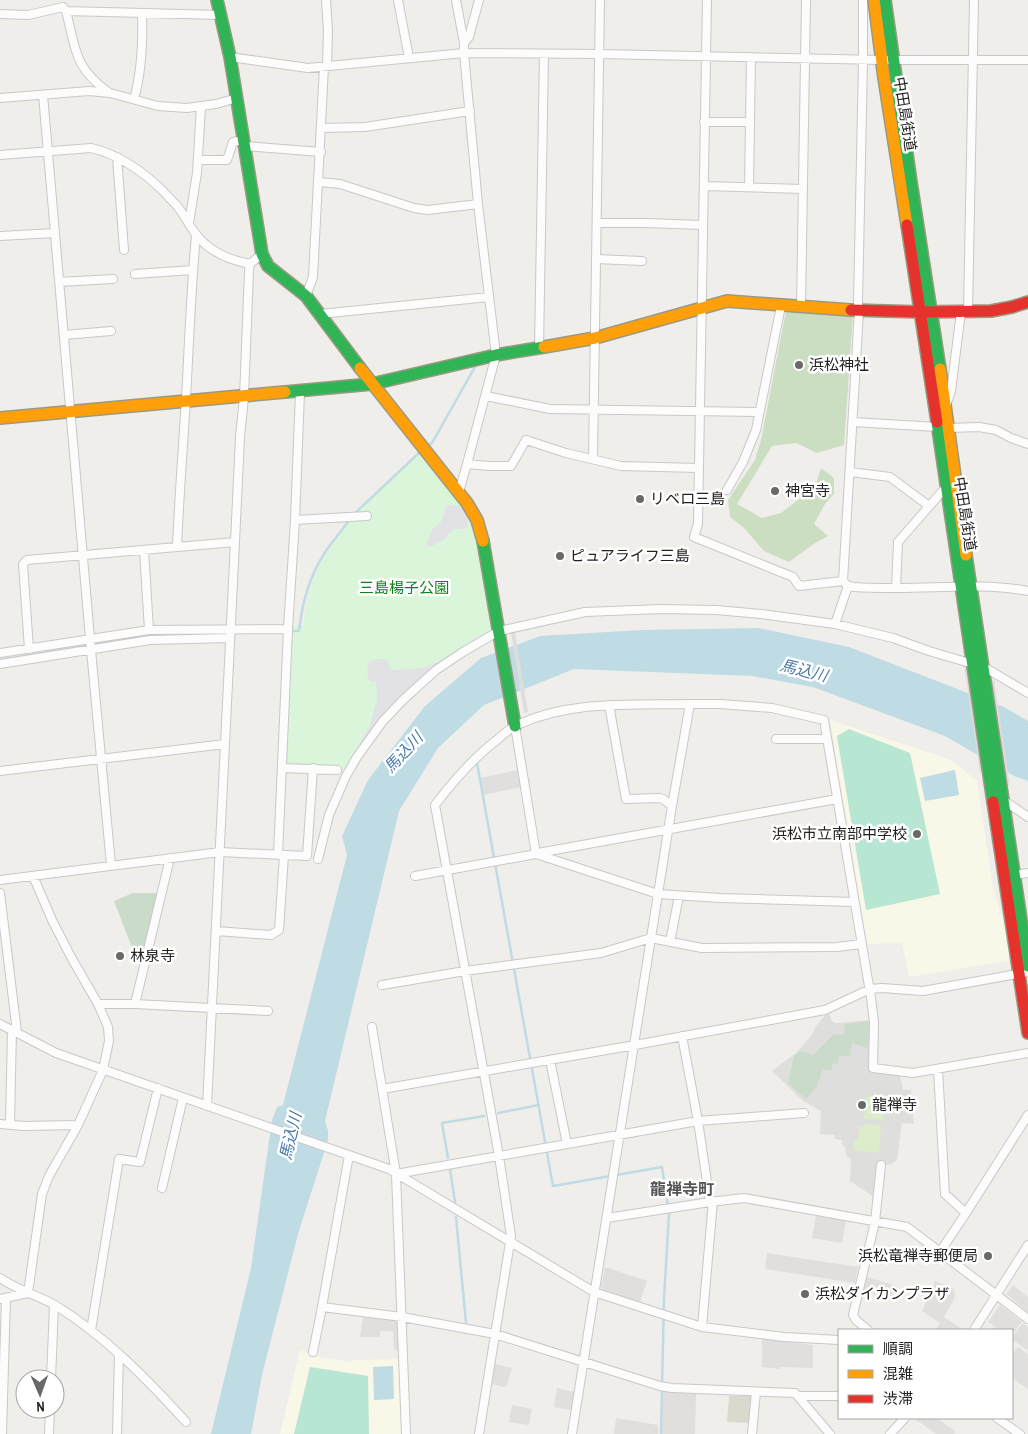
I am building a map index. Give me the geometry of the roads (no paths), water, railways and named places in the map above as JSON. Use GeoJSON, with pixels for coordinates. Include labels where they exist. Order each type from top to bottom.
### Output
{"type":"FeatureCollection","features":[{"type":"Feature","properties":{"kind":"street"},"geometry":{"type":"LineString","coordinates":[[217,0],[238,98],[262,254],[268,266],[306,296],[372,384],[459,492],[477,520],[481,531],[500,634],[536,854]]}},
{"type":"Feature","properties":{"kind":"street"},"geometry":{"type":"LineString","coordinates":[[306,296],[313,277],[328,31],[326,0]]}},
{"type":"Feature","properties":{"kind":"street"},"geometry":{"type":"LineString","coordinates":[[398,0],[409,58]]}},
{"type":"Feature","properties":{"kind":"street"},"geometry":{"type":"LineString","coordinates":[[456,0],[464,43],[478,204],[496,355],[459,492]]}},
{"type":"Feature","properties":{"kind":"street"},"geometry":{"type":"LineString","coordinates":[[464,43],[469,36],[479,0]]}},
{"type":"Feature","properties":{"kind":"street"},"geometry":{"type":"LineString","coordinates":[[593,460],[600,0]]}},
{"type":"Feature","properties":{"kind":"street"},"geometry":{"type":"LineString","coordinates":[[706,0],[698,524],[694,537],[793,577],[799,586],[846,583],[854,587],[966,586],[1013,588],[1028,591]]}},
{"type":"Feature","properties":{"kind":"street"},"geometry":{"type":"LineString","coordinates":[[801,307],[806,0]]}},
{"type":"Feature","properties":{"kind":"street"},"geometry":{"type":"LineString","coordinates":[[835,624],[846,583],[859,311],[863,0]]}},
{"type":"Feature","properties":{"kind":"street","name":"中田島街道"},"geometry":{"type":"LineString","coordinates":[[874,0],[881,60],[926,312],[946,406],[966,586]]}},
{"type":"Feature","properties":{"kind":"street","name":"中田島街道"},"geometry":{"type":"LineString","coordinates":[[885,0],[926,312],[936,427],[1000,778],[1028,966]]}},
{"type":"Feature","properties":{"kind":"street"},"geometry":{"type":"LineString","coordinates":[[946,406],[951,391],[965,312],[974,0]]}},
{"type":"Feature","properties":{"kind":"street"},"geometry":{"type":"LineString","coordinates":[[0,14],[28,14],[63,6],[142,13],[220,15]]}},
{"type":"Feature","properties":{"kind":"street"},"geometry":{"type":"LineString","coordinates":[[63,6],[78,59],[95,82],[110,93]]}},
{"type":"Feature","properties":{"kind":"street"},"geometry":{"type":"LineString","coordinates":[[134,99],[140,80],[142,13]]}},
{"type":"Feature","properties":{"kind":"street"},"geometry":{"type":"LineString","coordinates":[[230,58],[308,68],[464,53],[863,60],[1028,60]]}},
{"type":"Feature","properties":{"kind":"street"},"geometry":{"type":"LineString","coordinates":[[539,348],[544,54]]}},
{"type":"Feature","properties":{"kind":"street"},"geometry":{"type":"LineString","coordinates":[[749,187],[751,57]]}},
{"type":"Feature","properties":{"kind":"street"},"geometry":{"type":"LineString","coordinates":[[0,98],[89,91],[110,93],[158,106],[187,108],[216,104],[238,98]]}},
{"type":"Feature","properties":{"kind":"street"},"geometry":{"type":"LineString","coordinates":[[42,95],[111,865]]}},
{"type":"Feature","properties":{"kind":"street"},"geometry":{"type":"LineString","coordinates":[[189,223],[198,160],[201,106]]}},
{"type":"Feature","properties":{"kind":"street"},"geometry":{"type":"LineString","coordinates":[[322,128],[365,127],[470,111]]}},
{"type":"Feature","properties":{"kind":"street"},"geometry":{"type":"LineString","coordinates":[[704,122],[750,122]]}},
{"type":"Feature","properties":{"kind":"street"},"geometry":{"type":"LineString","coordinates":[[198,160],[227,160],[233,142],[320,152]]}},
{"type":"Feature","properties":{"kind":"street"},"geometry":{"type":"LineString","coordinates":[[0,155],[91,148],[117,157],[130,163],[152,181],[177,206],[196,235],[208,247],[234,261],[250,264]]}},
{"type":"Feature","properties":{"kind":"street"},"geometry":{"type":"LineString","coordinates":[[117,157],[124,250]]}},
{"type":"Feature","properties":{"kind":"street"},"geometry":{"type":"LineString","coordinates":[[319,182],[340,184],[400,205],[428,210],[478,204]]}},
{"type":"Feature","properties":{"kind":"street"},"geometry":{"type":"LineString","coordinates":[[704,186],[802,189]]}},
{"type":"Feature","properties":{"kind":"street"},"geometry":{"type":"LineString","coordinates":[[597,223],[703,225]]}},
{"type":"Feature","properties":{"kind":"street"},"geometry":{"type":"LineString","coordinates":[[0,236],[55,233]]}},
{"type":"Feature","properties":{"kind":"street"},"geometry":{"type":"LineString","coordinates":[[177,547],[196,235]]}},
{"type":"Feature","properties":{"kind":"street"},"geometry":{"type":"LineString","coordinates":[[207,1106],[249,271],[250,264],[262,254]]}},
{"type":"Feature","properties":{"kind":"street"},"geometry":{"type":"LineString","coordinates":[[596,259],[642,261]]}},
{"type":"Feature","properties":{"kind":"street"},"geometry":{"type":"LineString","coordinates":[[135,274],[193,270]]}},
{"type":"Feature","properties":{"kind":"street"},"geometry":{"type":"LineString","coordinates":[[59,282],[112,279]]}},
{"type":"Feature","properties":{"kind":"street"},"geometry":{"type":"LineString","coordinates":[[320,314],[489,297]]}},
{"type":"Feature","properties":{"kind":"street"},"geometry":{"type":"LineString","coordinates":[[0,418],[372,384],[496,355],[595,338],[727,301],[859,311],[926,312],[991,311],[1028,302]]}},
{"type":"Feature","properties":{"kind":"street"},"geometry":{"type":"LineString","coordinates":[[727,490],[744,462],[756,430],[782,306]]}},
{"type":"Feature","properties":{"kind":"street"},"geometry":{"type":"LineString","coordinates":[[64,335],[111,331]]}},
{"type":"Feature","properties":{"kind":"street"},"geometry":{"type":"LineString","coordinates":[[216,931],[272,934],[279,930],[282,768],[300,392]]}},
{"type":"Feature","properties":{"kind":"street"},"geometry":{"type":"LineString","coordinates":[[486,396],[550,409],[759,412]]}},
{"type":"Feature","properties":{"kind":"street"},"geometry":{"type":"LineString","coordinates":[[853,422],[936,427]]}},
{"type":"Feature","properties":{"kind":"street"},"geometry":{"type":"LineString","coordinates":[[949,428],[979,426],[996,430],[1028,444]]}},
{"type":"Feature","properties":{"kind":"street"},"geometry":{"type":"LineString","coordinates":[[468,464],[511,466],[526,440],[593,460],[629,467],[698,468]]}},
{"type":"Feature","properties":{"kind":"street"},"geometry":{"type":"LineString","coordinates":[[850,472],[890,477],[929,506]]}},
{"type":"Feature","properties":{"kind":"street"},"geometry":{"type":"LineString","coordinates":[[896,588],[898,542],[946,487]]}},
{"type":"Feature","properties":{"kind":"street"},"geometry":{"type":"LineString","coordinates":[[295,520],[367,516]]}},
{"type":"Feature","properties":{"kind":"street"},"geometry":{"type":"LineString","coordinates":[[29,649],[23,564],[27,560],[235,542]]}},
{"type":"Feature","properties":{"kind":"street"},"geometry":{"type":"LineString","coordinates":[[144,550],[150,630]]}},
{"type":"Feature","properties":{"kind":"street"},"geometry":{"type":"LineString","coordinates":[[318,859],[330,815],[346,776],[383,720],[403,700],[436,670],[464,652],[500,634],[585,612],[662,609],[716,610],[835,624],[893,638],[979,670],[1028,693]]}},
{"type":"Feature","properties":{"kind":"street"},"geometry":{"type":"LineString","coordinates":[[0,653],[150,630],[288,629]]}},
{"type":"Feature","properties":{"kind":"street"},"geometry":{"type":"LineString","coordinates":[[0,664],[150,640],[230,638]]}},
{"type":"Feature","properties":{"kind":"street","name":"中田島街道"},"geometry":{"type":"LineString","coordinates":[[979,670],[989,774],[1024,973],[1028,1033]]}},
{"type":"Feature","properties":{"kind":"street"},"geometry":{"type":"LineString","coordinates":[[572,1434],[690,704]]}},
{"type":"Feature","properties":{"kind":"street"},"geometry":{"type":"LineString","coordinates":[[480,1434],[511,1236],[499,1156],[435,805],[468,765],[515,721],[578,707],[690,704],[772,708],[824,720],[870,990],[874,1022],[873,1068],[913,1073],[1028,1053]]}},
{"type":"Feature","properties":{"kind":"street"},"geometry":{"type":"LineString","coordinates":[[609,705],[626,799],[659,798],[672,806]]}},
{"type":"Feature","properties":{"kind":"street"},"geometry":{"type":"LineString","coordinates":[[776,739],[827,739]]}},
{"type":"Feature","properties":{"kind":"street"},"geometry":{"type":"LineString","coordinates":[[0,771],[225,744]]}},
{"type":"Feature","properties":{"kind":"street"},"geometry":{"type":"LineString","coordinates":[[282,768],[337,770]]}},
{"type":"Feature","properties":{"kind":"street"},"geometry":{"type":"LineString","coordinates":[[0,880],[220,852],[307,856],[314,768]]}},
{"type":"Feature","properties":{"kind":"street"},"geometry":{"type":"LineString","coordinates":[[415,876],[837,799]]}},
{"type":"Feature","properties":{"kind":"street"},"geometry":{"type":"LineString","coordinates":[[1003,800],[1028,817]]}},
{"type":"Feature","properties":{"kind":"street"},"geometry":{"type":"LineString","coordinates":[[536,854],[658,894],[854,902]]}},
{"type":"Feature","properties":{"kind":"street"},"geometry":{"type":"LineString","coordinates":[[134,1004],[170,858]]}},
{"type":"Feature","properties":{"kind":"street"},"geometry":{"type":"LineString","coordinates":[[1015,875],[1028,873]]}},
{"type":"Feature","properties":{"kind":"street"},"geometry":{"type":"LineString","coordinates":[[28,1292],[38,1211],[42,1194],[49,1176],[78,1125],[103,1070],[109,1041],[108,1027],[98,1004],[56,928],[33,876]]}},
{"type":"Feature","properties":{"kind":"street"},"geometry":{"type":"LineString","coordinates":[[0,893],[14,1030],[10,1125]]}},
{"type":"Feature","properties":{"kind":"street"},"geometry":{"type":"LineString","coordinates":[[670,942],[679,896]]}},
{"type":"Feature","properties":{"kind":"street"},"geometry":{"type":"LineString","coordinates":[[382,985],[465,971],[601,953],[651,938],[702,948],[837,947],[861,944]]}},
{"type":"Feature","properties":{"kind":"street"},"geometry":{"type":"LineString","coordinates":[[382,1089],[634,1046],[825,1010],[870,990],[882,988],[923,991],[1024,973]]}},
{"type":"Feature","properties":{"kind":"street"},"geometry":{"type":"LineString","coordinates":[[98,1004],[268,1011]]}},
{"type":"Feature","properties":{"kind":"street"},"geometry":{"type":"LineString","coordinates":[[0,1024],[56,1053],[389,1169],[594,1292],[702,1327],[784,1337],[838,1340]]}},
{"type":"Feature","properties":{"kind":"street"},"geometry":{"type":"LineString","coordinates":[[372,1027],[396,1174],[409,1434]]}},
{"type":"Feature","properties":{"kind":"street"},"geometry":{"type":"LineString","coordinates":[[682,1036],[712,1202],[702,1327]]}},
{"type":"Feature","properties":{"kind":"street"},"geometry":{"type":"LineString","coordinates":[[550,1060],[567,1144]]}},
{"type":"Feature","properties":{"kind":"street"},"geometry":{"type":"LineString","coordinates":[[938,1069],[945,1194],[966,1213]]}},
{"type":"Feature","properties":{"kind":"street"},"geometry":{"type":"LineString","coordinates":[[91,1330],[119,1159],[140,1162],[158,1088]]}},
{"type":"Feature","properties":{"kind":"street"},"geometry":{"type":"LineString","coordinates":[[162,1188],[183,1098]]}},
{"type":"Feature","properties":{"kind":"street"},"geometry":{"type":"LineString","coordinates":[[396,1174],[698,1121],[804,1113]]}},
{"type":"Feature","properties":{"kind":"street"},"geometry":{"type":"LineString","coordinates":[[940,1252],[1028,1116]]}},
{"type":"Feature","properties":{"kind":"street"},"geometry":{"type":"LineString","coordinates":[[0,1124],[78,1125]]}},
{"type":"Feature","properties":{"kind":"street"},"geometry":{"type":"LineString","coordinates":[[313,1352],[322,1306],[345,1153]]}},
{"type":"Feature","properties":{"kind":"street"},"geometry":{"type":"LineString","coordinates":[[867,1329],[853,1315],[875,1222],[881,1165]]}},
{"type":"Feature","properties":{"kind":"street"},"geometry":{"type":"LineString","coordinates":[[607,1218],[748,1198],[908,1227],[1028,1319]]}},
{"type":"Feature","properties":{"kind":"street"},"geometry":{"type":"LineString","coordinates":[[975,1329],[1028,1245]]}},
{"type":"Feature","properties":{"kind":"street"},"geometry":{"type":"LineString","coordinates":[[0,1278],[8,1284],[54,1304],[91,1330],[150,1382],[186,1422]]}},
{"type":"Feature","properties":{"kind":"street"},"geometry":{"type":"LineString","coordinates":[[2,1434],[3,1298],[28,1292]]}},
{"type":"Feature","properties":{"kind":"street"},"geometry":{"type":"LineString","coordinates":[[51,1369],[54,1304]]}},
{"type":"Feature","properties":{"kind":"street"},"geometry":{"type":"LineString","coordinates":[[322,1306],[402,1317],[496,1334],[663,1386],[793,1393],[798,1396],[830,1434]]}},
{"type":"Feature","properties":{"kind":"street"},"geometry":{"type":"LineString","coordinates":[[117,1434],[119,1354]]}},
{"type":"Feature","properties":{"kind":"street"},"geometry":{"type":"LineString","coordinates":[[752,1434],[756,1392]]}},
{"type":"Feature","properties":{"kind":"street"},"geometry":{"type":"LineString","coordinates":[[798,1396],[838,1396]]}},
{"type":"Feature","properties":{"kind":"street"},"geometry":{"type":"LineString","coordinates":[[49,1434],[50,1419]]}},
{"type":"Feature","properties":{"kind":"street"},"geometry":{"type":"LineString","coordinates":[[890,1434],[904,1419]]}},
{"type":"Feature","properties":{"kind":"street"},"geometry":{"type":"LineString","coordinates":[[998,1419],[1020,1434]]}},
{"type":"Feature","properties":{"kind":"water","name":"馬込川"},"geometry":{"type":"Polygon","coordinates":[[[759,628],[849,647],[1004,707],[1028,721],[1028,781],[1014,776],[945,736],[813,687],[752,676],[574,669],[484,705],[438,748],[399,811],[325,1121],[328,1140],[298,1234],[262,1375],[251,1434],[211,1434],[251,1268],[272,1120],[277,1107],[283,1105],[347,855],[342,836],[368,780],[425,706],[481,658],[540,636],[641,630],[759,628]]]}},
{"type":"Feature","properties":{"kind":"water"},"geometry":{"type":"Polygon","coordinates":[[[955,770],[959,795],[925,801],[920,778],[955,770]]]}},
{"type":"Feature","properties":{"kind":"water"},"geometry":{"type":"Polygon","coordinates":[[[393,1366],[394,1399],[374,1400],[373,1367],[393,1366]]]}},
{"type":"Feature","properties":{"kind":"waterway"},"geometry":{"type":"LineString","coordinates":[[427,447],[432,443],[476,365]]}},
{"type":"Feature","properties":{"kind":"waterway"},"geometry":{"type":"LineString","coordinates":[[353,515],[422,450]]}},
{"type":"Feature","properties":{"kind":"waterway"},"geometry":{"type":"LineString","coordinates":[[290,631],[299,631],[304,601],[314,572],[327,549],[350,519]]}},
{"type":"Feature","properties":{"kind":"waterway"},"geometry":{"type":"LineString","coordinates":[[0,660],[148,636],[229,633]]}},
{"type":"Feature","properties":{"kind":"waterway"},"geometry":{"type":"LineString","coordinates":[[477,763],[553,1186],[662,1167],[669,1213],[664,1298],[661,1434]]}},
{"type":"Feature","properties":{"kind":"waterway"},"geometry":{"type":"LineString","coordinates":[[498,1113],[539,1105]]}},
{"type":"Feature","properties":{"kind":"waterway"},"geometry":{"type":"LineString","coordinates":[[448,1158],[442,1123],[484,1116]]}},
{"type":"Feature","properties":{"kind":"waterway"},"geometry":{"type":"LineString","coordinates":[[450,1169],[455,1202]]}},
{"type":"Feature","properties":{"kind":"waterway"},"geometry":{"type":"LineString","coordinates":[[456,1217],[466,1323]]}},
{"type":"Feature","properties":{"kind":"place","name":"浜松神社"},"geometry":{"type":"Point","coordinates":[799,365]}},
{"type":"Feature","properties":{"kind":"place","name":"神宮寺"},"geometry":{"type":"Point","coordinates":[775,491]}},
{"type":"Feature","properties":{"kind":"place","name":"リベロ三島"},"geometry":{"type":"Point","coordinates":[640,499]}},
{"type":"Feature","properties":{"kind":"place","name":"ピュアライフ三島"},"geometry":{"type":"Point","coordinates":[560,556]}},
{"type":"Feature","properties":{"kind":"place","name":"浜松市立南部中学校"},"geometry":{"type":"Point","coordinates":[917,834]}},
{"type":"Feature","properties":{"kind":"place","name":"林泉寺"},"geometry":{"type":"Point","coordinates":[120,956]}},
{"type":"Feature","properties":{"kind":"place","name":"龍禅寺"},"geometry":{"type":"Point","coordinates":[862,1105]}},
{"type":"Feature","properties":{"kind":"place","name":"浜松竜禅寺郵便局"},"geometry":{"type":"Point","coordinates":[988,1256]}},
{"type":"Feature","properties":{"kind":"place","name":"浜松ダイカンプラザ"},"geometry":{"type":"Point","coordinates":[805,1294]}},
{"type":"Feature","properties":{"kind":"district","name":"龍禅寺町"},"geometry":{"type":"Point","coordinates":[682,1189]}},
{"type":"Feature","properties":{"kind":"park label","name":"三島楊子公園"},"geometry":{"type":"Point","coordinates":[404,588]}}]}
